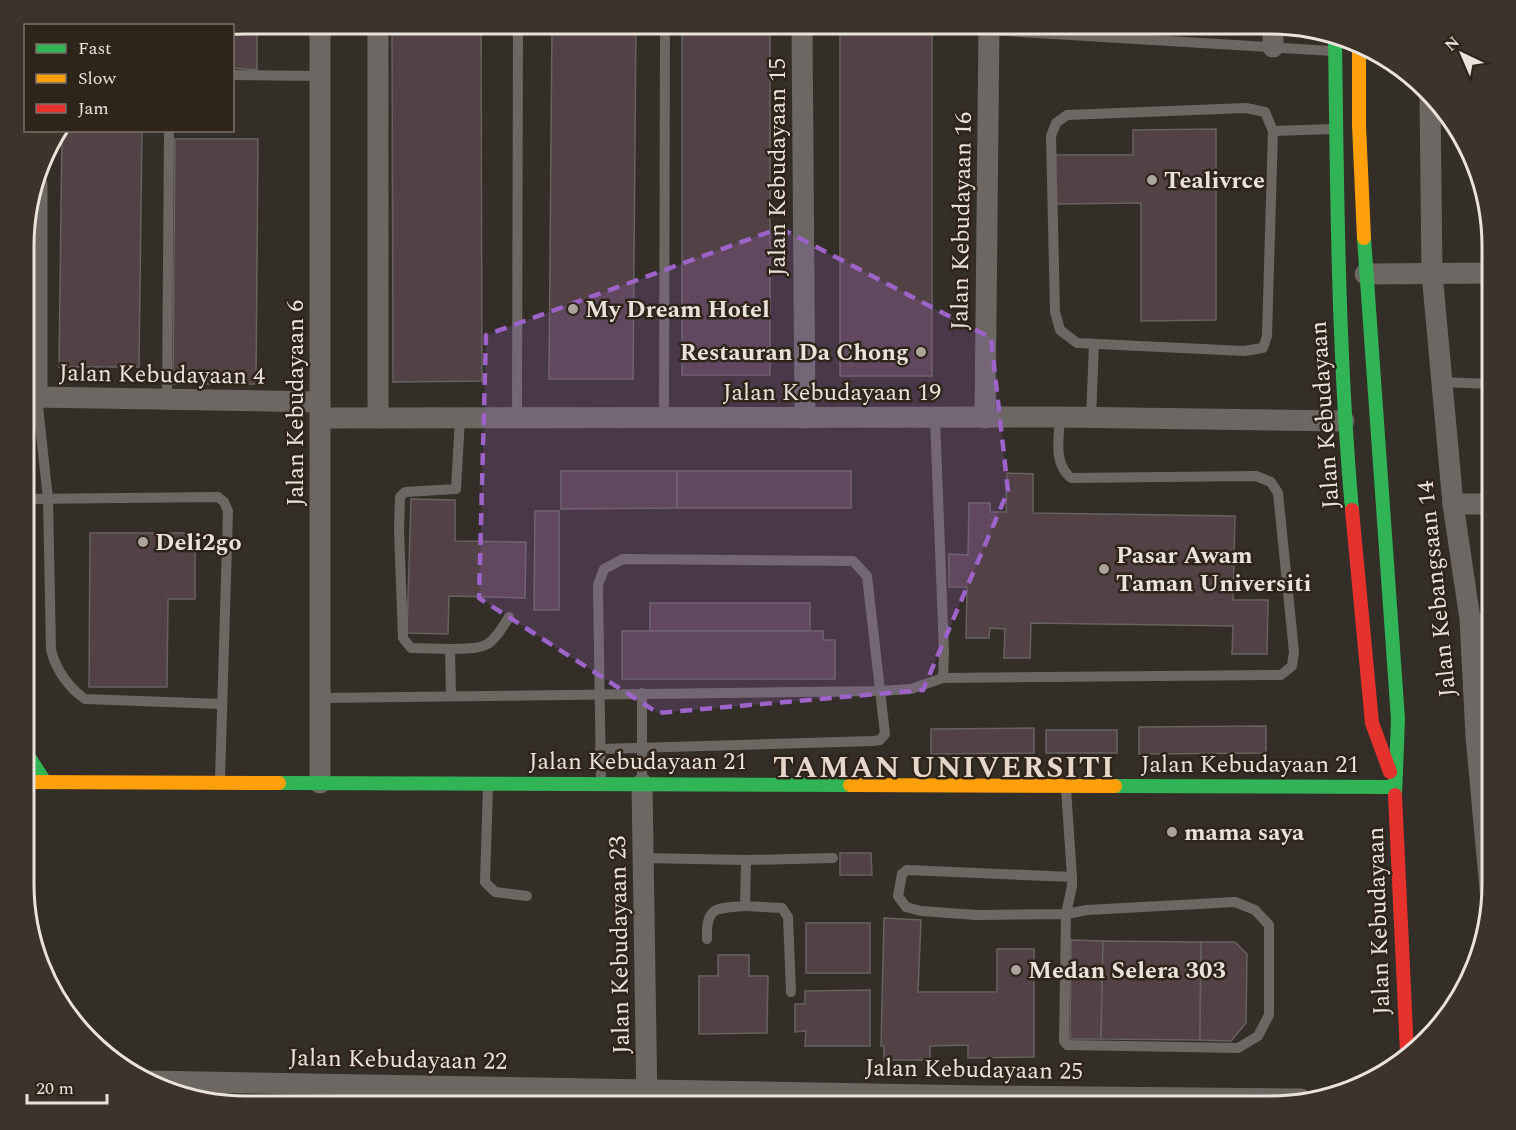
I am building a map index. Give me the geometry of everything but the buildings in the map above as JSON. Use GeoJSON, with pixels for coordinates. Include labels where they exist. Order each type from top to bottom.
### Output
{"type":"FeatureCollection","features":[{"type":"Feature","properties":{"kind":"street","name":"Jalan Kebudayaan 6"},"geometry":{"type":"LineString","coordinates":[[320,34],[320,783]]}},
{"type":"Feature","properties":{"kind":"street"},"geometry":{"type":"LineString","coordinates":[[378,34],[378,418]]}},
{"type":"Feature","properties":{"kind":"street","name":"Jalan Kebudayaan 15"},"geometry":{"type":"LineString","coordinates":[[802,35],[805,418]]}},
{"type":"Feature","properties":{"kind":"street","name":"Jalan Kebudayaan 16"},"geometry":{"type":"LineString","coordinates":[[985,418],[989,35]]}},
{"type":"Feature","properties":{"kind":"street"},"geometry":{"type":"LineString","coordinates":[[1273,35],[1273,47]]}},
{"type":"Feature","properties":{"kind":"street","name":"Jalan Kebudayaan"},"geometry":{"type":"LineString","coordinates":[[1336,45],[1335,129],[1344,421],[1372,723],[1395,787]]}},
{"type":"Feature","properties":{"kind":"street","name":"Jalan Kebudayaan"},"geometry":{"type":"LineString","coordinates":[[1359,54],[1359,125],[1365,274],[1398,719],[1395,787],[1407,1045]]}},
{"type":"Feature","properties":{"kind":"street","name":"Jalan Kebangsaan 14"},"geometry":{"type":"LineString","coordinates":[[1430,108],[1432,273],[1441,382],[1453,504],[1481,713]]}},
{"type":"Feature","properties":{"kind":"street","name":"Jalan Kebudayaan 4"},"geometry":{"type":"LineString","coordinates":[[37,214],[37,397],[166,399],[320,410]]}},
{"type":"Feature","properties":{"kind":"street"},"geometry":{"type":"LineString","coordinates":[[1365,274],[1482,273]]}},
{"type":"Feature","properties":{"kind":"street","name":"Jalan Kebudayaan 19"},"geometry":{"type":"LineString","coordinates":[[320,410],[378,418],[1060,417],[1344,421]]}},
{"type":"Feature","properties":{"kind":"street"},"geometry":{"type":"LineString","coordinates":[[1453,504],[1482,504]]}},
{"type":"Feature","properties":{"kind":"street"},"geometry":{"type":"LineString","coordinates":[[35,766],[45,782]]}},
{"type":"Feature","properties":{"kind":"street","name":"Jalan Kebudayaan 21"},"geometry":{"type":"LineString","coordinates":[[35,782],[1395,787]]}},
{"type":"Feature","properties":{"kind":"street","name":"Jalan Kebudayaan 23"},"geometry":{"type":"LineString","coordinates":[[642,784],[647,1095]]}},
{"type":"Feature","properties":{"kind":"street","name":"Jalan Kebudayaan 22"},"geometry":{"type":"LineString","coordinates":[[195,1089],[221,1093],[457,1095]]}},
{"type":"Feature","properties":{"kind":"lane"},"geometry":{"type":"LineString","coordinates":[[517,418],[518,34]]}},
{"type":"Feature","properties":{"kind":"lane"},"geometry":{"type":"LineString","coordinates":[[664,418],[665,34]]}},
{"type":"Feature","properties":{"kind":"lane"},"geometry":{"type":"LineString","coordinates":[[1085,35],[1336,51]]}},
{"type":"Feature","properties":{"kind":"lane"},"geometry":{"type":"LineString","coordinates":[[1148,35],[1148,40]]}},
{"type":"Feature","properties":{"kind":"lane"},"geometry":{"type":"LineString","coordinates":[[234,75],[320,76]]}},
{"type":"Feature","properties":{"kind":"lane"},"geometry":{"type":"LineString","coordinates":[[1246,108],[1266,112],[1274,131],[1267,336],[1263,348],[1244,351],[1077,343],[1060,330],[1055,312],[1052,136],[1056,123],[1067,115],[1246,108]]}},
{"type":"Feature","properties":{"kind":"lane"},"geometry":{"type":"LineString","coordinates":[[1274,131],[1335,129]]}},
{"type":"Feature","properties":{"kind":"lane"},"geometry":{"type":"LineString","coordinates":[[166,399],[169,132]]}},
{"type":"Feature","properties":{"kind":"lane"},"geometry":{"type":"LineString","coordinates":[[1091,418],[1094,344]]}},
{"type":"Feature","properties":{"kind":"lane"},"geometry":{"type":"LineString","coordinates":[[1441,382],[1482,384]]}},
{"type":"Feature","properties":{"kind":"lane"},"geometry":{"type":"LineString","coordinates":[[37,397],[48,499],[51,650],[54,662],[74,691],[85,699],[221,704]]}},
{"type":"Feature","properties":{"kind":"lane"},"geometry":{"type":"LineString","coordinates":[[935,417],[943,678]]}},
{"type":"Feature","properties":{"kind":"lane"},"geometry":{"type":"LineString","coordinates":[[321,698],[880,691],[911,689],[943,678],[964,680],[1281,675],[1292,666],[1294,652],[1278,493],[1272,482],[1256,476],[1071,478],[1062,470],[1058,457],[1060,417]]}},
{"type":"Feature","properties":{"kind":"lane"},"geometry":{"type":"LineString","coordinates":[[460,418],[456,489],[405,492],[400,497],[403,638],[411,648],[450,650],[478,648],[494,641],[508,617]]}},
{"type":"Feature","properties":{"kind":"lane"},"geometry":{"type":"LineString","coordinates":[[34,500],[218,496],[224,502],[228,511],[220,782]]}},
{"type":"Feature","properties":{"kind":"lane"},"geometry":{"type":"LineString","coordinates":[[600,749],[880,740],[885,734],[867,576],[853,561],[623,559],[604,569],[598,585],[600,749],[601,784]]}},
{"type":"Feature","properties":{"kind":"lane"},"geometry":{"type":"LineString","coordinates":[[1470,619],[1481,619]]}},
{"type":"Feature","properties":{"kind":"lane"},"geometry":{"type":"LineString","coordinates":[[450,650],[451,696]]}},
{"type":"Feature","properties":{"kind":"lane"},"geometry":{"type":"LineString","coordinates":[[642,693],[642,784]]}},
{"type":"Feature","properties":{"kind":"lane"},"geometry":{"type":"LineString","coordinates":[[488,783],[485,882],[495,892],[527,896]]}},
{"type":"Feature","properties":{"kind":"lane"},"geometry":{"type":"LineString","coordinates":[[1066,786],[1072,886],[1066,914],[1063,1008],[1064,1041],[1067,1045],[1238,1048],[1258,1036],[1265,1025],[1270,1006],[1269,925],[1255,909],[1235,902],[1087,910],[1066,914],[976,915],[921,911],[906,907],[898,896],[902,874],[907,870],[1071,877]]}},
{"type":"Feature","properties":{"kind":"lane"},"geometry":{"type":"LineString","coordinates":[[642,858],[746,860],[833,858]]}},
{"type":"Feature","properties":{"kind":"lane"},"geometry":{"type":"LineString","coordinates":[[745,906],[746,860]]}},
{"type":"Feature","properties":{"kind":"lane"},"geometry":{"type":"LineString","coordinates":[[707,939],[706,922],[710,913],[716,909],[745,906],[782,908],[788,917],[790,992]]}},
{"type":"Feature","properties":{"kind":"highlighted area"},"geometry":{"type":"Polygon","coordinates":[[[780,228],[991,338],[1008,491],[923,690],[658,713],[479,598],[486,335],[780,228]]]}},
{"type":"Feature","properties":{"kind":"traffic: fast"},"geometry":{"type":"LineString","coordinates":[[1335,45],[1341,332],[1352,510]]}},
{"type":"Feature","properties":{"kind":"traffic: fast"},"geometry":{"type":"LineString","coordinates":[[1364,238],[1398,719],[1395,795]]}},
{"type":"Feature","properties":{"kind":"traffic: fast"},"geometry":{"type":"LineString","coordinates":[[35,766],[45,782]]}},
{"type":"Feature","properties":{"kind":"traffic: fast"},"geometry":{"type":"LineString","coordinates":[[279,783],[850,785]]}},
{"type":"Feature","properties":{"kind":"traffic: fast"},"geometry":{"type":"LineString","coordinates":[[1115,786],[1395,787]]}},
{"type":"Feature","properties":{"kind":"traffic: slow"},"geometry":{"type":"LineString","coordinates":[[1359,54],[1359,125],[1364,238]]}},
{"type":"Feature","properties":{"kind":"traffic: slow"},"geometry":{"type":"LineString","coordinates":[[35,782],[279,783]]}},
{"type":"Feature","properties":{"kind":"traffic: slow"},"geometry":{"type":"LineString","coordinates":[[850,785],[1115,786]]}},
{"type":"Feature","properties":{"kind":"traffic: jam"},"geometry":{"type":"LineString","coordinates":[[1352,510],[1372,723],[1390,772]]}},
{"type":"Feature","properties":{"kind":"traffic: jam"},"geometry":{"type":"LineString","coordinates":[[1395,795],[1407,1045]]}},
{"type":"Feature","properties":{"kind":"place","name":"Tealivrce"},"geometry":{"type":"Point","coordinates":[1152,180]}},
{"type":"Feature","properties":{"kind":"place","name":"My Dream Hotel"},"geometry":{"type":"Point","coordinates":[573,309]}},
{"type":"Feature","properties":{"kind":"place","name":"Restauran Da Chong"},"geometry":{"type":"Point","coordinates":[921,352]}},
{"type":"Feature","properties":{"kind":"place","name":"Deli2go"},"geometry":{"type":"Point","coordinates":[143,542]}},
{"type":"Feature","properties":{"kind":"place","name":"Pasar Awam Taman Universiti"},"geometry":{"type":"Point","coordinates":[1104,569]}},
{"type":"Feature","properties":{"kind":"place","name":"mama saya"},"geometry":{"type":"Point","coordinates":[1172,832]}},
{"type":"Feature","properties":{"kind":"place","name":"Medan Selera 303"},"geometry":{"type":"Point","coordinates":[1016,970]}},
{"type":"Feature","properties":{"kind":"district","name":"TAMAN UNIVERSITI"},"geometry":{"type":"Point","coordinates":[944,767]}}]}
